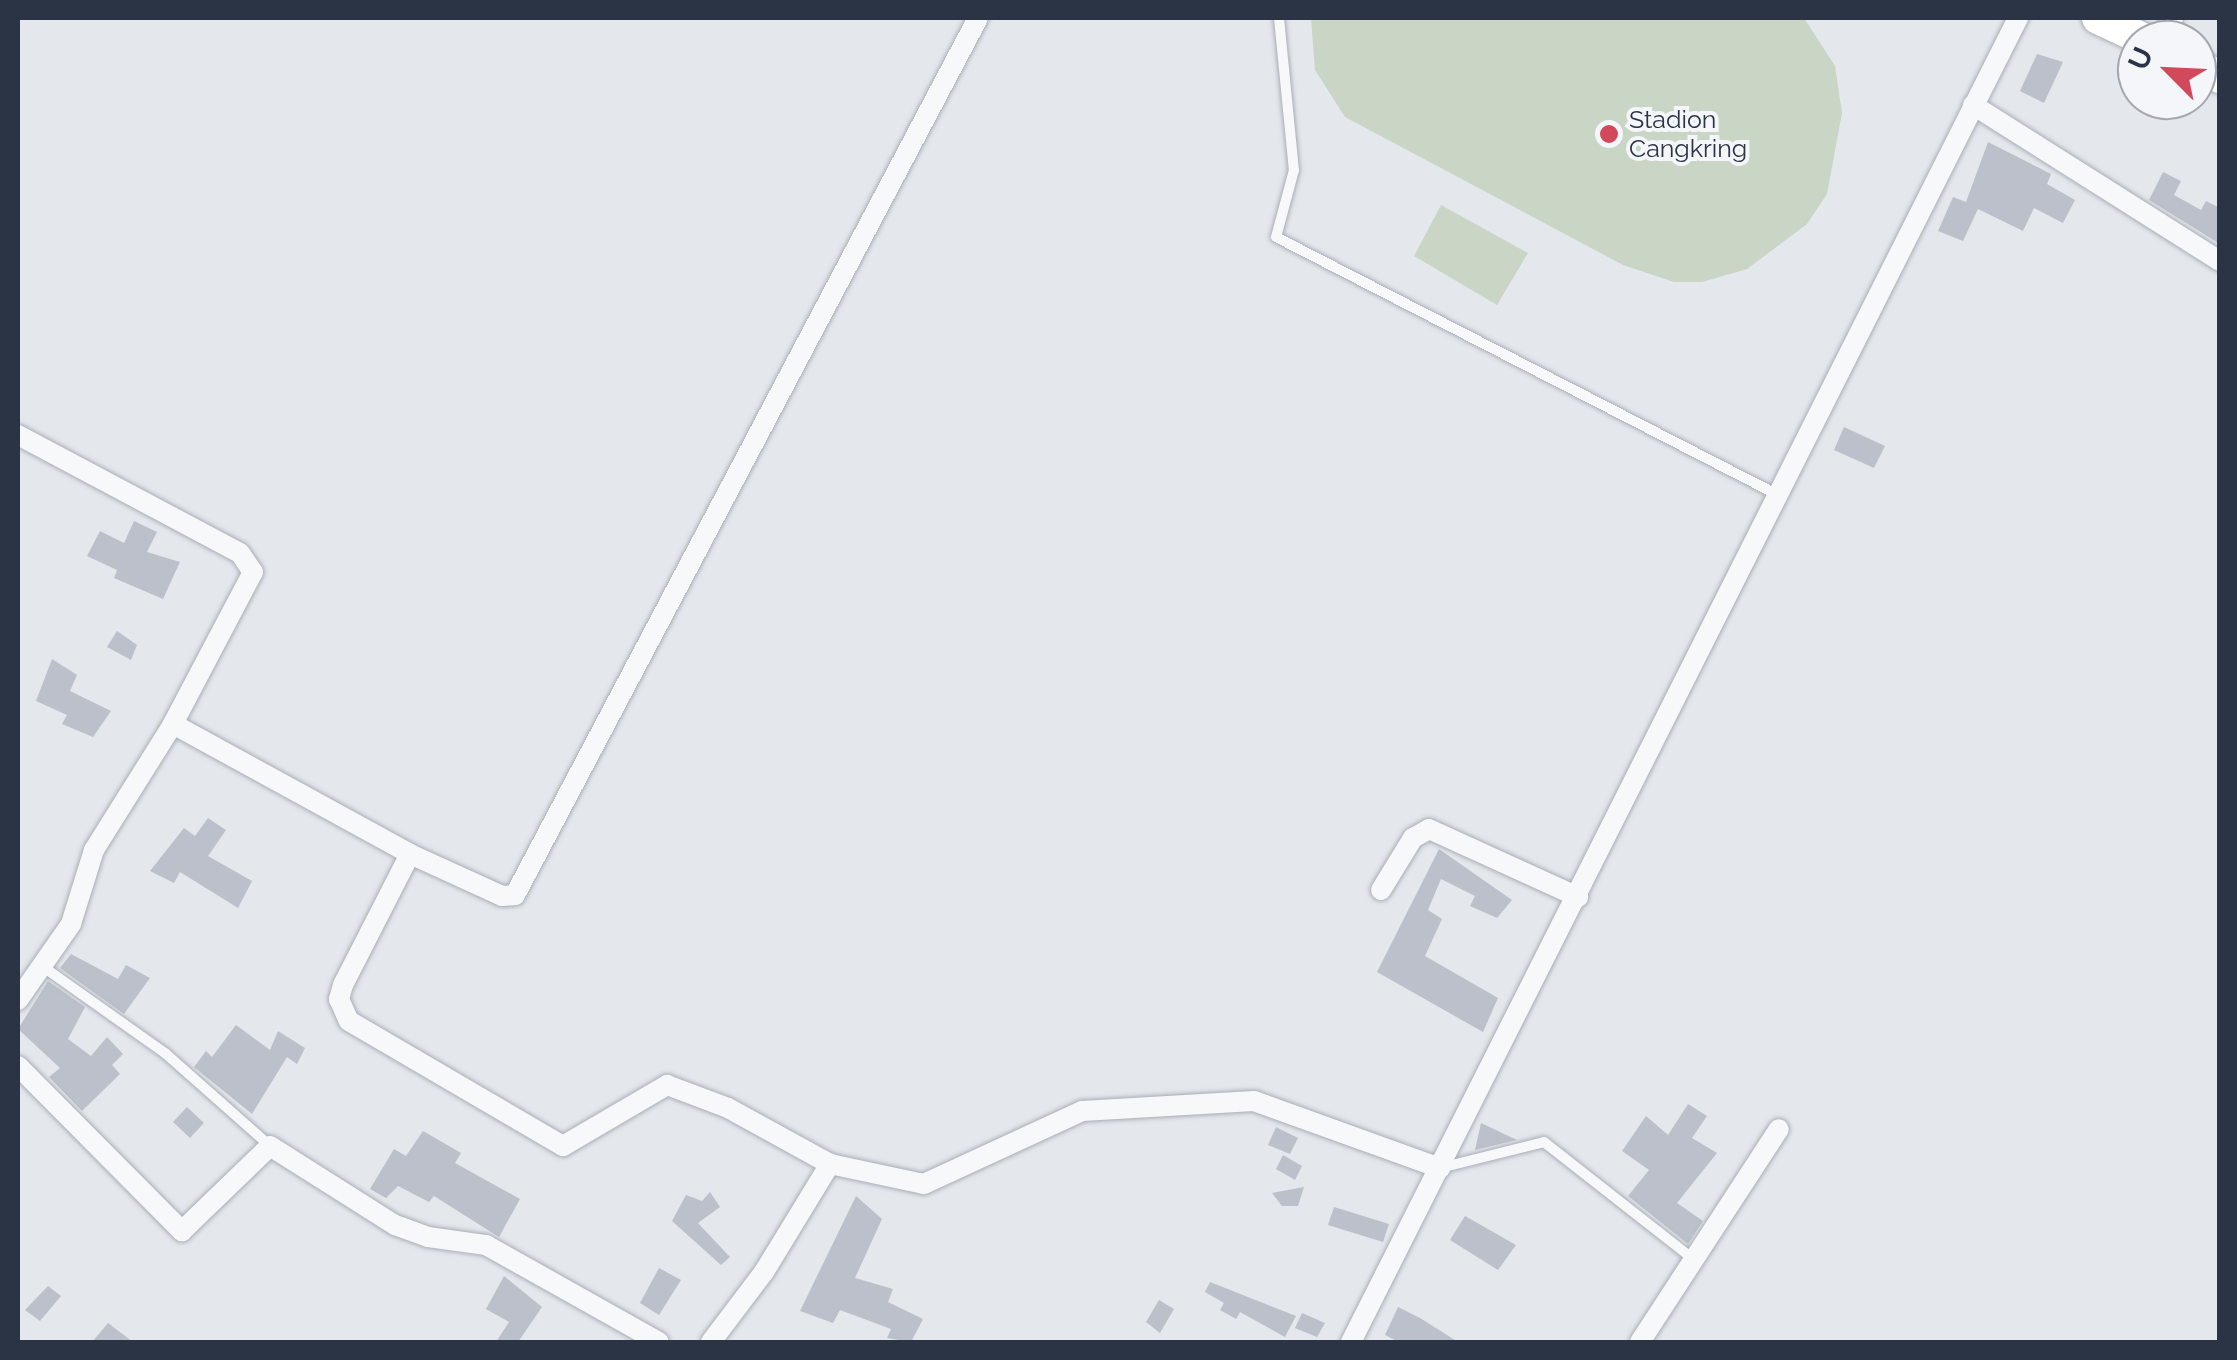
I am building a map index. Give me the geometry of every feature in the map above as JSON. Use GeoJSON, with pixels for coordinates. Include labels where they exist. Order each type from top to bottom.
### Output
{"type":"FeatureCollection","features":[{"type":"Feature","properties":{"kind":"street"},"geometry":{"type":"LineString","coordinates":[[173,724],[410,854],[502,896],[515,895],[530,876],[978,18]]}},
{"type":"Feature","properties":{"kind":"street"},"geometry":{"type":"LineString","coordinates":[[1351,1342],[2018,18]]}},
{"type":"Feature","properties":{"kind":"street"},"geometry":{"type":"LineString","coordinates":[[1973,104],[2220,261]]}},
{"type":"Feature","properties":{"kind":"street"},"geometry":{"type":"LineString","coordinates":[[18,435],[250,562],[250,584],[173,724],[94,850],[79,908],[18,1000]]}},
{"type":"Feature","properties":{"kind":"street"},"geometry":{"type":"LineString","coordinates":[[1381,890],[1414,838],[1429,829],[1578,897]]}},
{"type":"Feature","properties":{"kind":"street"},"geometry":{"type":"LineString","coordinates":[[410,854],[343,986],[339,999],[348,1022],[563,1146],[667,1086],[728,1108],[830,1164],[924,1184],[1082,1111],[1254,1102],[1440,1168]]}},
{"type":"Feature","properties":{"kind":"street"},"geometry":{"type":"LineString","coordinates":[[18,1066],[182,1231],[270,1146],[395,1224],[428,1238],[486,1245],[659,1342]]}},
{"type":"Feature","properties":{"kind":"street"},"geometry":{"type":"LineString","coordinates":[[1640,1342],[1780,1129]]}},
{"type":"Feature","properties":{"kind":"street"},"geometry":{"type":"LineString","coordinates":[[710,1342],[764,1272],[830,1164]]}},
{"type":"Feature","properties":{"kind":"lane"},"geometry":{"type":"LineString","coordinates":[[1279,18],[1294,170],[1276,237],[1779,495]]}},
{"type":"Feature","properties":{"kind":"lane"},"geometry":{"type":"LineString","coordinates":[[42,966],[164,1053],[270,1146]]}},
{"type":"Feature","properties":{"kind":"lane"},"geometry":{"type":"LineString","coordinates":[[1440,1168],[1544,1142],[1694,1260]]}},
{"type":"Feature","properties":{"kind":"green space","name":"Stadion Cangkring"},"geometry":{"type":"Polygon","coordinates":[[[1311,18],[1804,18],[1835,66],[1842,113],[1827,194],[1807,224],[1747,269],[1702,282],[1674,282],[1623,265],[1345,117],[1315,70],[1311,18]]]}},
{"type":"Feature","properties":{"kind":"green space"},"geometry":{"type":"Polygon","coordinates":[[[1441,205],[1528,253],[1497,305],[1414,256],[1441,205]]]}},
{"type":"Feature","properties":{"kind":"building"},"geometry":{"type":"Polygon","coordinates":[[[2037,54],[2063,62],[2044,103],[2020,91],[2037,54]]]}},
{"type":"Feature","properties":{"kind":"building"},"geometry":{"type":"Polygon","coordinates":[[[1988,142],[2051,174],[2047,184],[2075,200],[2063,223],[2034,208],[2023,231],[1978,209],[1963,241],[1938,231],[1953,197],[1966,202],[1988,142]]]}},
{"type":"Feature","properties":{"kind":"building"},"geometry":{"type":"Polygon","coordinates":[[[2163,172],[2181,181],[2174,195],[2201,210],[2206,201],[2220,208],[2220,244],[2149,200],[2163,172]]]}},
{"type":"Feature","properties":{"kind":"building"},"geometry":{"type":"Polygon","coordinates":[[[1844,427],[1885,446],[1874,468],[1834,450],[1844,427]]]}},
{"type":"Feature","properties":{"kind":"building"},"geometry":{"type":"Polygon","coordinates":[[[134,521],[157,532],[147,552],[180,562],[163,599],[114,578],[117,570],[87,556],[100,531],[124,543],[134,521]]]}},
{"type":"Feature","properties":{"kind":"building"},"geometry":{"type":"Polygon","coordinates":[[[117,631],[137,645],[131,660],[107,647],[117,631]]]}},
{"type":"Feature","properties":{"kind":"building"},"geometry":{"type":"Polygon","coordinates":[[[52,659],[77,675],[70,691],[111,711],[93,737],[62,724],[67,715],[36,701],[52,659]]]}},
{"type":"Feature","properties":{"kind":"building"},"geometry":{"type":"Polygon","coordinates":[[[208,818],[226,830],[208,856],[252,881],[238,908],[180,872],[174,883],[150,871],[184,828],[195,836],[208,818]]]}},
{"type":"Feature","properties":{"kind":"building"},"geometry":{"type":"Polygon","coordinates":[[[1439,849],[1512,900],[1497,918],[1470,906],[1475,896],[1441,879],[1428,910],[1442,919],[1425,956],[1498,998],[1483,1032],[1377,972],[1439,849]]]}},
{"type":"Feature","properties":{"kind":"building"},"geometry":{"type":"Polygon","coordinates":[[[71,954],[118,979],[126,965],[150,978],[124,1014],[60,968],[71,954]]]}},
{"type":"Feature","properties":{"kind":"building"},"geometry":{"type":"Polygon","coordinates":[[[48,981],[85,1007],[68,1039],[91,1056],[107,1037],[123,1054],[112,1065],[120,1074],[82,1111],[49,1077],[60,1068],[18,1029],[48,981]]]}},
{"type":"Feature","properties":{"kind":"building"},"geometry":{"type":"Polygon","coordinates":[[[236,1025],[270,1050],[278,1031],[305,1048],[297,1064],[287,1057],[252,1114],[194,1067],[206,1051],[212,1057],[236,1025]]]}},
{"type":"Feature","properties":{"kind":"building"},"geometry":{"type":"Polygon","coordinates":[[[1688,1104],[1707,1116],[1692,1138],[1717,1153],[1677,1203],[1703,1221],[1688,1244],[1628,1196],[1649,1170],[1622,1151],[1646,1116],[1668,1135],[1688,1104]]]}},
{"type":"Feature","properties":{"kind":"building"},"geometry":{"type":"Polygon","coordinates":[[[187,1107],[204,1123],[190,1138],[173,1122],[187,1107]]]}},
{"type":"Feature","properties":{"kind":"building"},"geometry":{"type":"Polygon","coordinates":[[[1481,1123],[1517,1140],[1475,1150],[1481,1123]]]}},
{"type":"Feature","properties":{"kind":"building"},"geometry":{"type":"Polygon","coordinates":[[[1276,1127],[1298,1138],[1290,1154],[1268,1145],[1276,1127]]]}},
{"type":"Feature","properties":{"kind":"building"},"geometry":{"type":"Polygon","coordinates":[[[423,1131],[461,1153],[455,1163],[520,1199],[499,1237],[434,1196],[429,1202],[398,1186],[386,1198],[370,1189],[394,1149],[406,1156],[423,1131]]]}},
{"type":"Feature","properties":{"kind":"building"},"geometry":{"type":"Polygon","coordinates":[[[1283,1155],[1302,1166],[1295,1180],[1276,1169],[1283,1155]]]}},
{"type":"Feature","properties":{"kind":"building"},"geometry":{"type":"Polygon","coordinates":[[[1304,1187],[1298,1206],[1282,1206],[1272,1193],[1304,1187]]]}},
{"type":"Feature","properties":{"kind":"building"},"geometry":{"type":"Polygon","coordinates":[[[710,1192],[720,1207],[698,1223],[730,1257],[721,1265],[672,1221],[686,1195],[702,1201],[710,1192]]]}},
{"type":"Feature","properties":{"kind":"building"},"geometry":{"type":"Polygon","coordinates":[[[856,1196],[882,1219],[855,1278],[893,1289],[888,1302],[923,1319],[911,1342],[887,1338],[891,1329],[840,1310],[833,1323],[800,1311],[856,1196]]]}},
{"type":"Feature","properties":{"kind":"building"},"geometry":{"type":"Polygon","coordinates":[[[1334,1207],[1389,1224],[1383,1242],[1328,1225],[1334,1207]]]}},
{"type":"Feature","properties":{"kind":"building"},"geometry":{"type":"Polygon","coordinates":[[[1465,1216],[1516,1245],[1498,1270],[1450,1240],[1465,1216]]]}},
{"type":"Feature","properties":{"kind":"building"},"geometry":{"type":"Polygon","coordinates":[[[659,1268],[681,1280],[659,1315],[640,1303],[659,1268]]]}},
{"type":"Feature","properties":{"kind":"building"},"geometry":{"type":"Polygon","coordinates":[[[504,1276],[542,1307],[518,1342],[496,1342],[509,1322],[486,1309],[504,1276]]]}},
{"type":"Feature","properties":{"kind":"building"},"geometry":{"type":"Polygon","coordinates":[[[1210,1282],[1296,1316],[1285,1337],[1240,1312],[1236,1319],[1220,1310],[1224,1303],[1205,1292],[1210,1282]]]}},
{"type":"Feature","properties":{"kind":"building"},"geometry":{"type":"Polygon","coordinates":[[[48,1286],[61,1296],[40,1321],[25,1310],[48,1286]]]}},
{"type":"Feature","properties":{"kind":"building"},"geometry":{"type":"Polygon","coordinates":[[[1159,1300],[1174,1309],[1160,1333],[1146,1322],[1159,1300]]]}},
{"type":"Feature","properties":{"kind":"building"},"geometry":{"type":"Polygon","coordinates":[[[1398,1307],[1458,1342],[1399,1342],[1385,1335],[1398,1307]]]}},
{"type":"Feature","properties":{"kind":"building"},"geometry":{"type":"Polygon","coordinates":[[[1302,1313],[1325,1323],[1317,1337],[1295,1328],[1302,1313]]]}},
{"type":"Feature","properties":{"kind":"building"},"geometry":{"type":"Polygon","coordinates":[[[108,1323],[133,1342],[92,1342],[108,1323]]]}},
{"type":"Feature","properties":{"kind":"place","name":"Stadion Cangkring"},"geometry":{"type":"Point","coordinates":[1609,134]}}]}
